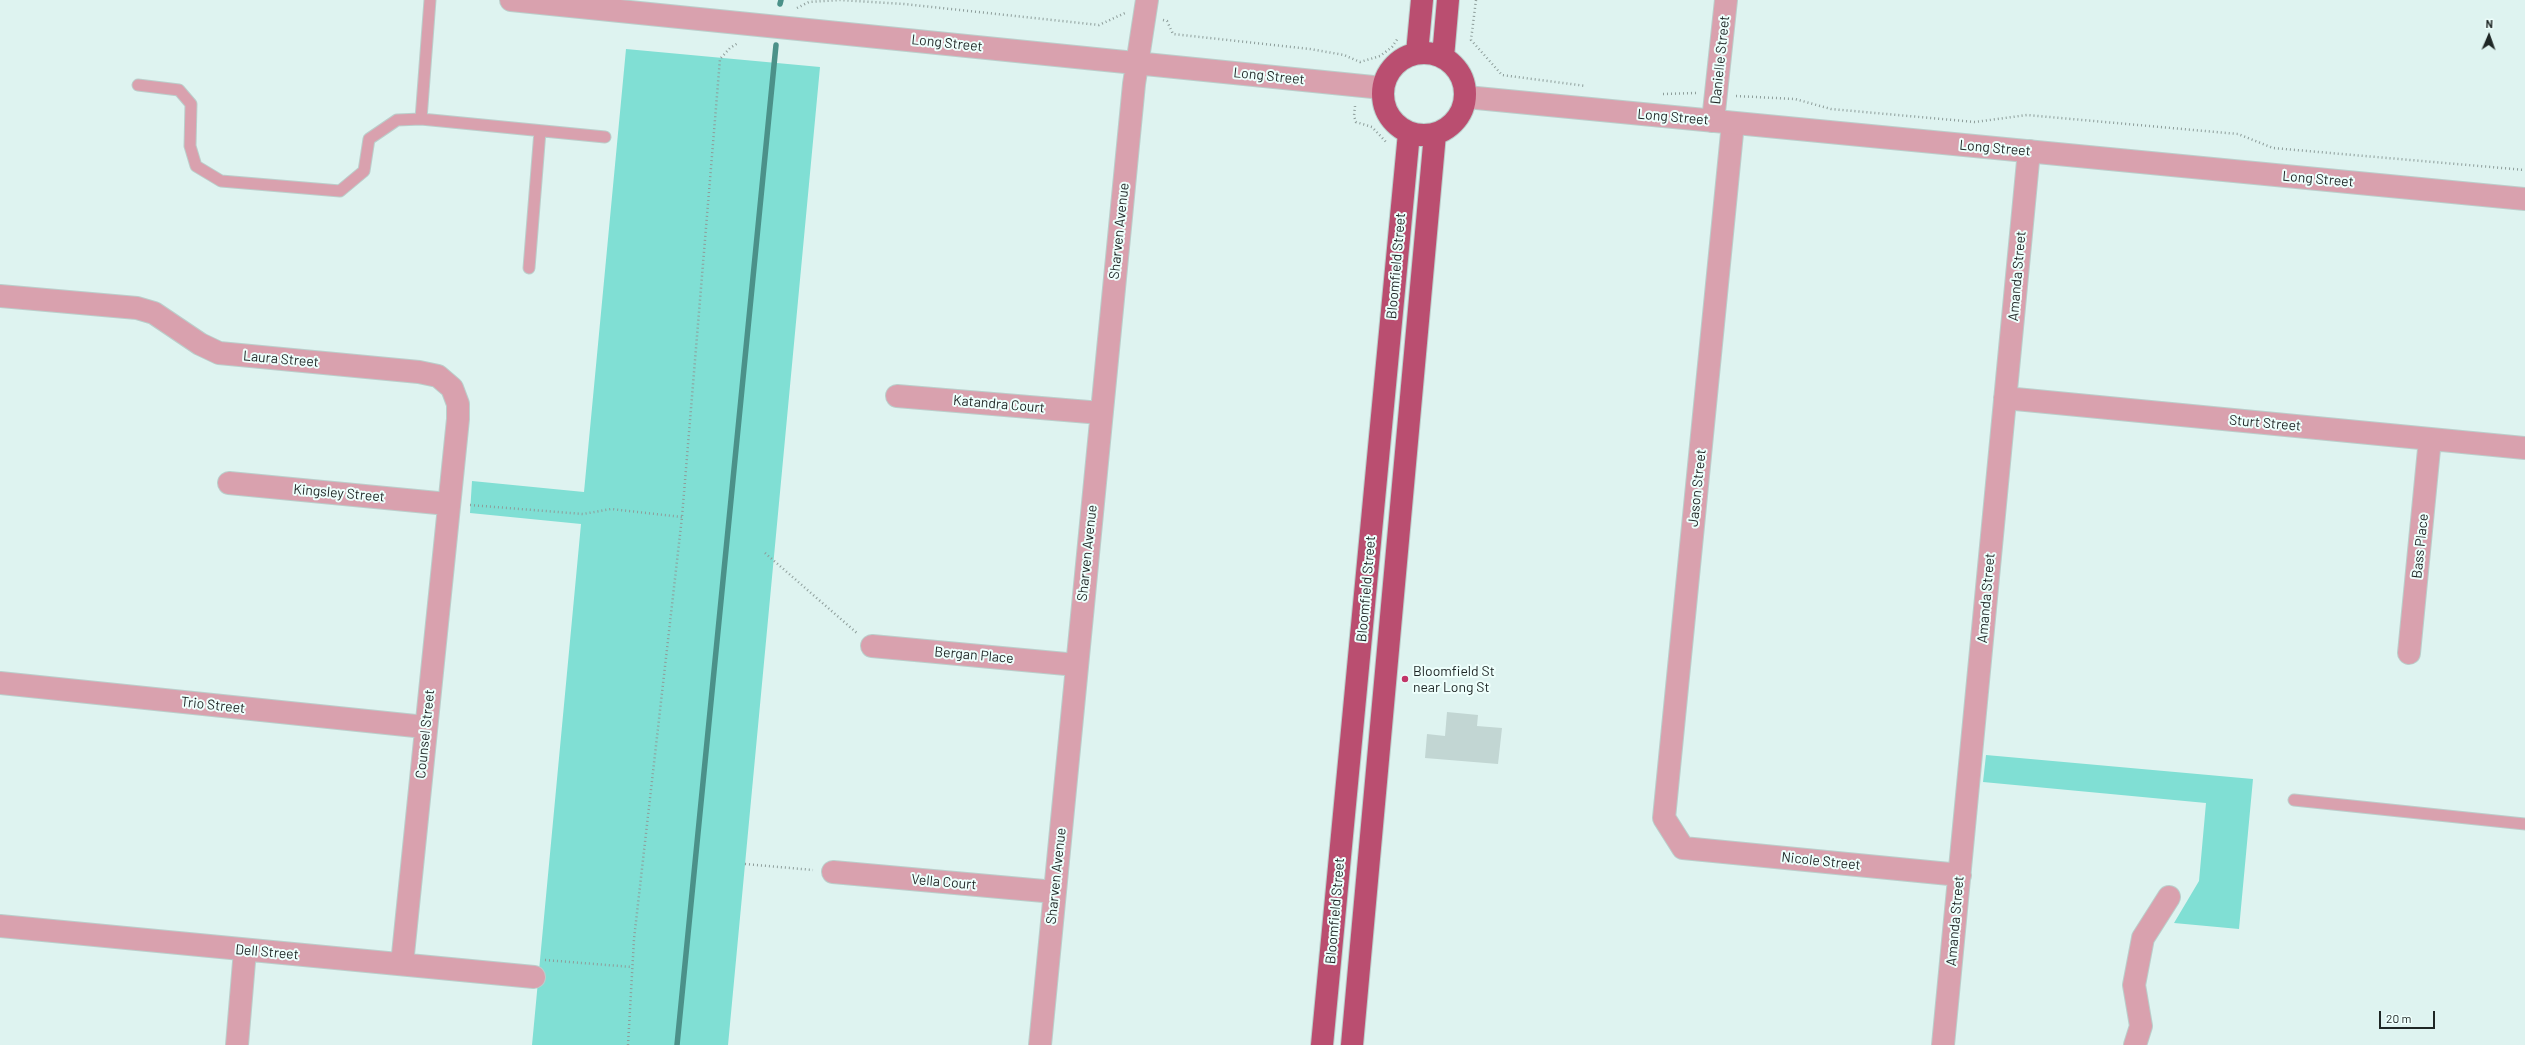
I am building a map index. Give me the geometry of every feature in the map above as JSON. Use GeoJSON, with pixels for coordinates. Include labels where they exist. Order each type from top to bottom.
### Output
{"type":"FeatureCollection","features":[{"type":"Feature","properties":{"kind":"highway"},"geometry":{"type":"LineString","coordinates":[[1417,53],[1422,0]]}},
{"type":"Feature","properties":{"kind":"highway"},"geometry":{"type":"LineString","coordinates":[[1443,56],[1448,0]]}},
{"type":"Feature","properties":{"kind":"highway"},"geometry":{"type":"LineString","coordinates":[[1417,53],[1430,53],[1443,56],[1453,63],[1460,73],[1465,85],[1466,97],[1463,110],[1456,121],[1446,129],[1435,134],[1422,135],[1409,133],[1397,125],[1388,115],[1383,102],[1383,88],[1387,75],[1394,65],[1405,57],[1417,53]]}},
{"type":"Feature","properties":{"kind":"highway","name":"Bloomfield Street"},"geometry":{"type":"LineString","coordinates":[[1322,1045],[1409,133]]}},
{"type":"Feature","properties":{"kind":"highway","name":"Bloomfield Street"},"geometry":{"type":"LineString","coordinates":[[1352,1045],[1435,134]]}},
{"type":"Feature","properties":{"kind":"street","name":"Long Street"},"geometry":{"type":"LineString","coordinates":[[511,0],[1139,62],[1383,88]]}},
{"type":"Feature","properties":{"kind":"street","name":"Danielle Street"},"geometry":{"type":"LineString","coordinates":[[1723,122],[1716,94],[1726,0]]}},
{"type":"Feature","properties":{"kind":"street","name":"Sharven Avenue"},"geometry":{"type":"LineString","coordinates":[[1040,1045],[1134,84],[1139,62],[1146,9]]}},
{"type":"Feature","properties":{"kind":"street","name":"Long Street"},"geometry":{"type":"LineString","coordinates":[[1466,97],[2525,199]]}},
{"type":"Feature","properties":{"kind":"street","name":"Jason Street"},"geometry":{"type":"LineString","coordinates":[[1683,848],[1664,818],[1723,122]]}},
{"type":"Feature","properties":{"kind":"street","name":"Amanda Street"},"geometry":{"type":"LineString","coordinates":[[1943,1045],[2029,151]]}},
{"type":"Feature","properties":{"kind":"street","name":"Laura Street"},"geometry":{"type":"LineString","coordinates":[[0,296],[137,308],[154,313],[200,344],[219,353],[420,372],[438,376],[452,388],[458,404],[458,418],[448,504]]}},
{"type":"Feature","properties":{"kind":"street","name":"Katandra Court"},"geometry":{"type":"LineString","coordinates":[[897,396],[1101,413]]}},
{"type":"Feature","properties":{"kind":"street","name":"Sturt Street"},"geometry":{"type":"LineString","coordinates":[[2005,398],[2525,448]]}},
{"type":"Feature","properties":{"kind":"street","name":"Bass Place"},"geometry":{"type":"LineString","coordinates":[[2409,653],[2430,439]]}},
{"type":"Feature","properties":{"kind":"street","name":"Kingsley Street"},"geometry":{"type":"LineString","coordinates":[[229,483],[448,504]]}},
{"type":"Feature","properties":{"kind":"street","name":"Counsel Street"},"geometry":{"type":"LineString","coordinates":[[402,964],[448,504]]}},
{"type":"Feature","properties":{"kind":"street","name":"Bergan Place"},"geometry":{"type":"LineString","coordinates":[[872,646],[1077,665]]}},
{"type":"Feature","properties":{"kind":"street","name":"Trio Street"},"geometry":{"type":"LineString","coordinates":[[0,683],[425,726]]}},
{"type":"Feature","properties":{"kind":"street","name":"Nicole Street"},"geometry":{"type":"LineString","coordinates":[[1683,848],[1960,875]]}},
{"type":"Feature","properties":{"kind":"street","name":"Vella Court"},"geometry":{"type":"LineString","coordinates":[[833,872],[1054,892]]}},
{"type":"Feature","properties":{"kind":"street"},"geometry":{"type":"LineString","coordinates":[[2135,1045],[2141,1026],[2134,985],[2143,938],[2169,897]]}},
{"type":"Feature","properties":{"kind":"street","name":"Dell Street"},"geometry":{"type":"LineString","coordinates":[[0,926],[534,977]]}},
{"type":"Feature","properties":{"kind":"street"},"geometry":{"type":"LineString","coordinates":[[237,1045],[245,950]]}},
{"type":"Feature","properties":{"kind":"lane"},"geometry":{"type":"LineString","coordinates":[[421,119],[430,0]]}},
{"type":"Feature","properties":{"kind":"lane"},"geometry":{"type":"LineString","coordinates":[[138,85],[179,90],[191,104],[190,146],[196,166],[221,182],[340,191],[364,171],[369,139],[397,120],[421,119],[605,137]]}},
{"type":"Feature","properties":{"kind":"lane"},"geometry":{"type":"LineString","coordinates":[[529,268],[540,131]]}},
{"type":"Feature","properties":{"kind":"lane"},"geometry":{"type":"LineString","coordinates":[[2294,800],[2525,824]]}},
{"type":"Feature","properties":{"kind":"path"},"geometry":{"type":"LineString","coordinates":[[790,11],[809,2],[840,0],[904,4],[1100,25],[1123,13],[1146,9],[1167,20],[1173,34],[1310,49],[1344,55],[1360,62],[1380,56],[1392,47],[1399,35]]}},
{"type":"Feature","properties":{"kind":"path"},"geometry":{"type":"LineString","coordinates":[[1476,0],[1471,40],[1502,75],[1587,86]]}},
{"type":"Feature","properties":{"kind":"path"},"geometry":{"type":"LineString","coordinates":[[628,1045],[632,967],[648,800],[682,517],[720,59],[730,48],[740,42]]}},
{"type":"Feature","properties":{"kind":"path"},"geometry":{"type":"LineString","coordinates":[[1656,93],[1716,94],[1795,99],[1831,109],[1975,122],[2027,115],[2238,134],[2273,148],[2525,170]]}},
{"type":"Feature","properties":{"kind":"path"},"geometry":{"type":"LineString","coordinates":[[448,504],[583,514],[611,509],[682,517]]}},
{"type":"Feature","properties":{"kind":"path"},"geometry":{"type":"LineString","coordinates":[[765,553],[872,646]]}},
{"type":"Feature","properties":{"kind":"path"},"geometry":{"type":"LineString","coordinates":[[744,864],[833,872]]}},
{"type":"Feature","properties":{"kind":"path"},"geometry":{"type":"LineString","coordinates":[[534,977],[540,960],[632,967]]}},
{"type":"Feature","properties":{"kind":"shaded area"},"geometry":{"type":"Polygon","coordinates":[[[626,49],[820,67],[728,1045],[532,1045],[581,524],[470,513],[472,481],[584,492],[626,49]]]}},
{"type":"Feature","properties":{"kind":"shaded area"},"geometry":{"type":"Polygon","coordinates":[[[1986,755],[2253,779],[2239,929],[2174,923],[2199,881],[2206,803],[1983,782],[1986,755]]]}},
{"type":"Feature","properties":{"kind":"building"},"geometry":{"type":"Polygon","coordinates":[[[1447,712],[1478,715],[1477,726],[1502,728],[1498,764],[1425,758],[1427,734],[1445,736],[1447,712]]]}},
{"type":"Feature","properties":{"kind":"waterway"},"geometry":{"type":"LineString","coordinates":[[780,4],[781,0]]}},
{"type":"Feature","properties":{"kind":"waterway"},"geometry":{"type":"LineString","coordinates":[[677,1045],[776,45]]}},
{"type":"Feature","properties":{"kind":"place","name":"Bloomfield St near Long St"},"geometry":{"type":"Point","coordinates":[1405,679]}}]}
